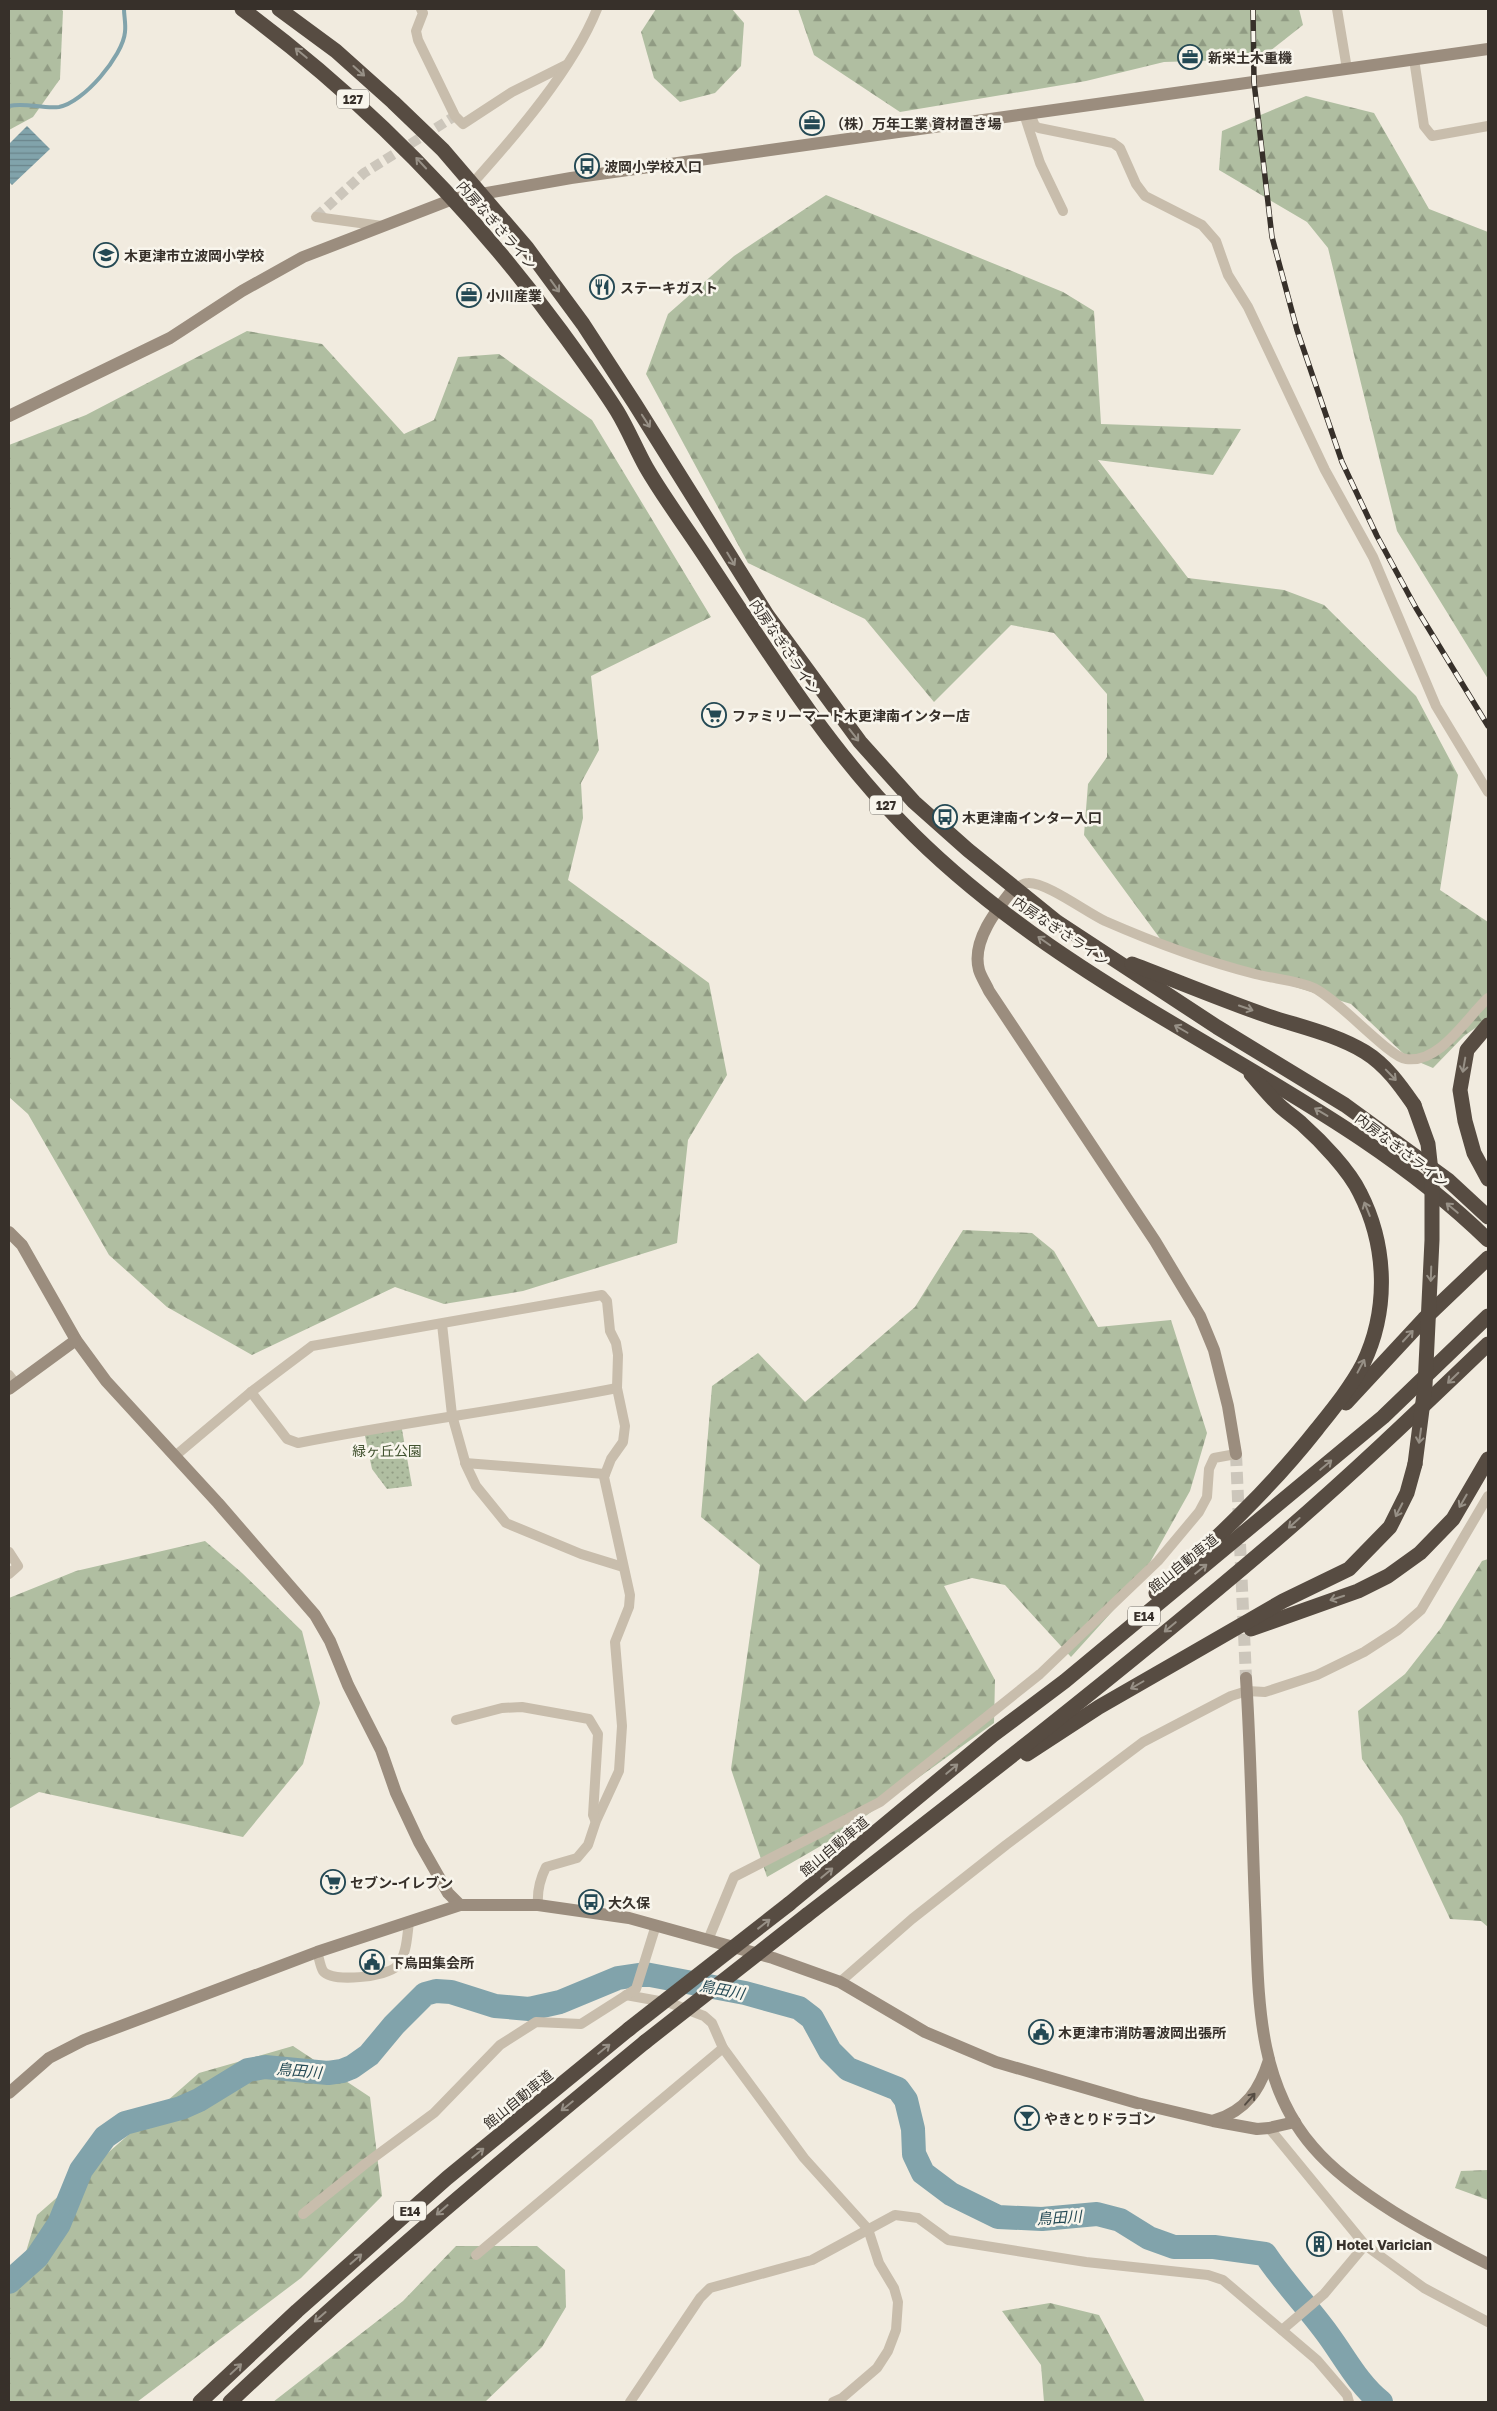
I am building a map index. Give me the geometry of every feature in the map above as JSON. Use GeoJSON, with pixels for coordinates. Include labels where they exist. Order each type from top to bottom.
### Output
{"type":"FeatureCollection","features":[{"type":"Feature","properties":{"kind":"highway","name":"内房なぎさライン"},"geometry":{"type":"LineString","coordinates":[[242,9],[299,51],[378,121],[453,199],[515,269],[618,413],[647,469],[786,679],[846,759],[901,822],[960,878],[1047,943],[1178,1027],[1336,1121],[1382,1152],[1429,1189],[1488,1240]]}},
{"type":"Feature","properties":{"kind":"highway","name":"内房なぎさライン"},"geometry":{"type":"LineString","coordinates":[[279,9],[336,51],[443,150],[527,248],[583,324],[675,466],[767,615],[829,703],[860,742],[914,802],[1014,888],[1057,922],[1217,1027],[1344,1106],[1448,1180],[1488,1217]]}},
{"type":"Feature","properties":{"kind":"highway"},"geometry":{"type":"LineString","coordinates":[[832,1896],[1015,1763],[1099,1707],[1283,1601],[1349,1569],[1390,1527],[1407,1493],[1415,1464],[1421,1429],[1427,1351],[1432,1230],[1432,1180],[1428,1144],[1414,1105],[1398,1082],[1383,1066],[1366,1053],[1333,1036],[1206,994],[1103,952]]}},
{"type":"Feature","properties":{"kind":"highway"},"geometry":{"type":"LineString","coordinates":[[1488,1025],[1467,1050],[1460,1090],[1474,1153],[1488,1179]]}},
{"type":"Feature","properties":{"kind":"highway"},"geometry":{"type":"LineString","coordinates":[[1242,1064],[1277,1104],[1302,1124],[1336,1160],[1360,1191],[1375,1228],[1379,1253],[1383,1288],[1376,1323],[1363,1364],[1339,1402],[1292,1461]]}},
{"type":"Feature","properties":{"kind":"highway"},"geometry":{"type":"LineString","coordinates":[[1065,1681],[1122,1624],[1245,1512],[1424,1319],[1485,1262]]}},
{"type":"Feature","properties":{"kind":"highway","name":"館山自動車道"},"geometry":{"type":"LineString","coordinates":[[200,2402],[297,2311],[447,2178],[629,2029],[789,1904],[993,1735],[1065,1681],[1383,1417],[1488,1316]]}},
{"type":"Feature","properties":{"kind":"highway","name":"E14"},"geometry":{"type":"LineString","coordinates":[[230,2402],[310,2326],[461,2194],[645,2042],[1010,1757],[1272,1543],[1399,1429],[1488,1344]]}},
{"type":"Feature","properties":{"kind":"highway"},"geometry":{"type":"LineString","coordinates":[[1178,1661],[1268,1621],[1358,1591],[1388,1576],[1420,1553],[1453,1519],[1488,1459]]}},
{"type":"Feature","properties":{"kind":"street"},"geometry":{"type":"LineString","coordinates":[[421,9],[423,13],[416,31],[418,40],[455,116],[463,124],[512,92],[566,65]]}},
{"type":"Feature","properties":{"kind":"street"},"geometry":{"type":"LineString","coordinates":[[476,190],[566,65],[598,9]]}},
{"type":"Feature","properties":{"kind":"street"},"geometry":{"type":"LineString","coordinates":[[1337,9],[1347,69]]}},
{"type":"Feature","properties":{"kind":"street"},"geometry":{"type":"LineString","coordinates":[[9,416],[170,338],[242,291],[302,256],[476,190],[1027,115],[1488,49]]}},
{"type":"Feature","properties":{"kind":"street"},"geometry":{"type":"LineString","coordinates":[[1414,59],[1424,126],[1432,136],[1488,126]]}},
{"type":"Feature","properties":{"kind":"street"},"geometry":{"type":"LineString","coordinates":[[1027,115],[1040,163],[1063,211]]}},
{"type":"Feature","properties":{"kind":"street"},"geometry":{"type":"LineString","coordinates":[[1027,115],[1035,126],[1040,128],[1113,143],[1120,148],[1136,184],[1145,196],[1202,225],[1216,241],[1228,275],[1248,307],[1325,470],[1373,557],[1436,706],[1488,792]]}},
{"type":"Feature","properties":{"kind":"street"},"geometry":{"type":"LineString","coordinates":[[316,218],[382,226]]}},
{"type":"Feature","properties":{"kind":"street"},"geometry":{"type":"LineString","coordinates":[[708,1940],[734,1877],[880,1802],[1040,1674],[1158,1561],[1199,1512],[1206,1497],[1209,1470],[1214,1458],[1236,1454],[1226,1397],[1214,1350],[1200,1316],[1156,1241],[989,992],[979,968],[978,950],[987,927],[998,908],[1014,888],[1027,883],[1043,886],[1098,918],[1183,952],[1254,974],[1312,988],[1333,1000],[1389,1049],[1406,1059],[1422,1057],[1437,1050],[1470,1020],[1488,998]]}},
{"type":"Feature","properties":{"kind":"street"},"geometry":{"type":"LineString","coordinates":[[9,1232],[22,1245],[76,1340],[106,1381],[175,1456],[315,1615],[330,1641],[348,1685],[381,1750],[396,1793],[419,1842],[448,1893],[460,1904]]}},
{"type":"Feature","properties":{"kind":"street"},"geometry":{"type":"LineString","coordinates":[[175,1456],[251,1392],[312,1346],[602,1295],[607,1301],[610,1331],[616,1343],[618,1356],[617,1388],[625,1426],[623,1442],[611,1459],[605,1474],[610,1513],[630,1595],[629,1607],[616,1642],[622,1726],[619,1771],[596,1821],[588,1845],[577,1858],[546,1867],[541,1876],[538,1905]]}},
{"type":"Feature","properties":{"kind":"street"},"geometry":{"type":"LineString","coordinates":[[442,1324],[452,1415],[466,1463],[476,1486],[506,1523],[581,1554],[623,1567]]}},
{"type":"Feature","properties":{"kind":"street"},"geometry":{"type":"LineString","coordinates":[[11,1382],[76,1340]]}},
{"type":"Feature","properties":{"kind":"street"},"geometry":{"type":"LineString","coordinates":[[251,1392],[287,1439],[298,1443],[452,1415],[532,1405],[617,1388]]}},
{"type":"Feature","properties":{"kind":"street"},"geometry":{"type":"LineString","coordinates":[[466,1463],[605,1474]]}},
{"type":"Feature","properties":{"kind":"street"},"geometry":{"type":"LineString","coordinates":[[840,1982],[912,1919],[998,1851],[1144,1742],[1246,1685],[1265,1692],[1318,1676],[1364,1652],[1398,1630],[1420,1610],[1488,1496]]}},
{"type":"Feature","properties":{"kind":"street"},"geometry":{"type":"LineString","coordinates":[[9,1552],[18,1566],[9,1574]]}},
{"type":"Feature","properties":{"kind":"street"},"geometry":{"type":"LineString","coordinates":[[1246,1685],[1256,1983],[1269,2060],[1282,2098],[1295,2122],[1312,2146],[1349,2181],[1435,2236],[1488,2264]]}},
{"type":"Feature","properties":{"kind":"street"},"geometry":{"type":"LineString","coordinates":[[456,1720],[502,1708],[522,1707],[589,1719],[598,1734],[594,1815],[596,1821]]}},
{"type":"Feature","properties":{"kind":"street"},"geometry":{"type":"LineString","coordinates":[[9,2093],[49,2058],[84,2040],[317,1952],[460,1904],[538,1905],[629,1918],[773,1958],[840,1982],[925,2032],[996,2062],[1137,2102],[1213,2121],[1257,2129],[1295,2122]]}},
{"type":"Feature","properties":{"kind":"street"},"geometry":{"type":"LineString","coordinates":[[317,1952],[323,1971],[330,1976],[368,1978],[391,1972],[399,1965],[405,1950],[409,1922]]}},
{"type":"Feature","properties":{"kind":"street"},"geometry":{"type":"LineString","coordinates":[[304,2214],[365,2164],[434,2113],[500,2045],[536,2022],[581,2024],[636,1988],[656,1925]]}},
{"type":"Feature","properties":{"kind":"street"},"geometry":{"type":"LineString","coordinates":[[626,1995],[670,2004],[704,2016],[712,2023],[723,2048],[804,2158],[868,2229],[879,2263],[894,2288],[898,2302],[896,2330],[888,2351],[877,2368],[854,2389],[833,2402]]}},
{"type":"Feature","properties":{"kind":"street"},"geometry":{"type":"LineString","coordinates":[[476,2255],[723,2048]]}},
{"type":"Feature","properties":{"kind":"street"},"geometry":{"type":"LineString","coordinates":[[1213,2121],[1230,2115],[1245,2104],[1256,2091],[1269,2060]]}},
{"type":"Feature","properties":{"kind":"street"},"geometry":{"type":"LineString","coordinates":[[1269,2128],[1366,2245],[1424,2288],[1488,2322]]}},
{"type":"Feature","properties":{"kind":"street"},"geometry":{"type":"LineString","coordinates":[[630,2402],[700,2298],[710,2288],[812,2260],[895,2215],[918,2218],[948,2240],[1086,2262],[1208,2275],[1223,2280],[1286,2328],[1347,2395],[1349,2402]]}},
{"type":"Feature","properties":{"kind":"street"},"geometry":{"type":"LineString","coordinates":[[1286,2328],[1324,2294],[1366,2245]]}},
{"type":"Feature","properties":{"kind":"green space"},"geometry":{"type":"Polygon","coordinates":[[[9,9],[61,9],[63,11],[60,79],[33,117],[9,130],[9,9]]]}},
{"type":"Feature","properties":{"kind":"green space"},"geometry":{"type":"Polygon","coordinates":[[[656,9],[732,9],[744,23],[741,66],[715,93],[680,102],[654,78],[641,32],[656,9]]]}},
{"type":"Feature","properties":{"kind":"green space"},"geometry":{"type":"Polygon","coordinates":[[[798,9],[1299,9],[1303,25],[1260,59],[1164,62],[1086,81],[900,112],[814,55],[798,9]]]}},
{"type":"Feature","properties":{"kind":"green space"},"geometry":{"type":"Polygon","coordinates":[[[1306,96],[1374,113],[1429,209],[1488,232],[1488,679],[1397,531],[1328,248],[1307,222],[1219,170],[1222,131],[1306,96]]]}},
{"type":"Feature","properties":{"kind":"green space"},"geometry":{"type":"Polygon","coordinates":[[[826,195],[1063,292],[1094,311],[1101,424],[1241,429],[1213,475],[1098,460],[1188,578],[1284,590],[1324,605],[1416,696],[1458,775],[1440,890],[1488,922],[1488,1019],[1464,1036],[1433,1068],[1407,1057],[1351,1004],[1236,969],[1164,944],[1084,835],[1088,784],[1107,757],[1107,694],[1054,633],[1011,625],[934,702],[865,619],[748,563],[646,374],[668,314],[734,256],[826,195]]]}},
{"type":"Feature","properties":{"kind":"green space"},"geometry":{"type":"Polygon","coordinates":[[[247,331],[322,344],[404,434],[434,420],[458,357],[499,354],[592,420],[711,617],[591,676],[599,750],[581,783],[583,818],[568,880],[709,983],[727,1075],[688,1140],[677,1243],[523,1291],[444,1304],[395,1287],[252,1355],[167,1307],[109,1255],[28,1114],[9,1097],[9,445],[86,415],[247,331]]]}},
{"type":"Feature","properties":{"kind":"green space"},"geometry":{"type":"Polygon","coordinates":[[[963,1230],[1032,1233],[1054,1251],[1098,1327],[1171,1320],[1207,1433],[1190,1491],[1139,1582],[1071,1657],[1005,1585],[972,1578],[944,1586],[995,1680],[994,1723],[838,1836],[767,1877],[731,1769],[760,1565],[701,1517],[712,1386],[758,1353],[805,1402],[915,1307],[963,1230]]]}},
{"type":"Feature","properties":{"kind":"green space","name":"緑ヶ丘公園"},"geometry":{"type":"Polygon","coordinates":[[[401,1424],[412,1486],[387,1489],[372,1469],[364,1431],[401,1424]]]}},
{"type":"Feature","properties":{"kind":"green space"},"geometry":{"type":"Polygon","coordinates":[[[205,1541],[242,1573],[302,1631],[320,1703],[303,1764],[243,1837],[39,1792],[9,1809],[9,1598],[76,1571],[205,1541]]]}},
{"type":"Feature","properties":{"kind":"green space"},"geometry":{"type":"Polygon","coordinates":[[[1488,1559],[1488,1927],[1481,1921],[1450,1919],[1402,1817],[1362,1759],[1358,1711],[1405,1674],[1441,1628],[1482,1561],[1488,1559]]]}},
{"type":"Feature","properties":{"kind":"green space"},"geometry":{"type":"Polygon","coordinates":[[[293,2046],[370,2097],[382,2196],[301,2278],[137,2402],[9,2402],[9,2292],[14,2292],[37,2215],[199,2073],[293,2046]]]}},
{"type":"Feature","properties":{"kind":"green space"},"geometry":{"type":"Polygon","coordinates":[[[1488,2170],[1488,2200],[1455,2188],[1461,2171],[1488,2170]]]}},
{"type":"Feature","properties":{"kind":"green space"},"geometry":{"type":"Polygon","coordinates":[[[456,2246],[537,2246],[565,2270],[566,2307],[542,2347],[485,2402],[273,2402],[403,2301],[456,2246]]]}},
{"type":"Feature","properties":{"kind":"green space"},"geometry":{"type":"Polygon","coordinates":[[[1050,2303],[1099,2315],[1145,2402],[1044,2402],[1041,2365],[1002,2311],[1050,2303]]]}},
{"type":"Feature","properties":{"kind":"water"},"geometry":{"type":"Polygon","coordinates":[[[27,126],[50,149],[12,185],[9,182],[9,144],[27,126]]]}},
{"type":"Feature","properties":{"kind":"waterway"},"geometry":{"type":"LineString","coordinates":[[9,106],[59,107],[69,104],[90,88],[110,65],[123,42],[125,32],[124,9]]}},
{"type":"Feature","properties":{"kind":"waterway","name":"鳥田川"},"geometry":{"type":"LineString","coordinates":[[9,2282],[37,2257],[59,2224],[81,2170],[105,2137],[125,2123],[181,2108],[199,2100],[248,2070],[265,2067],[328,2073],[352,2067],[369,2055],[394,2025],[425,1994],[436,1991],[451,1992],[495,2006],[529,2009],[560,2002],[618,1978],[645,1974],[745,1993],[799,2008],[812,2018],[830,2051],[848,2069],[898,2089],[906,2100],[913,2129],[914,2154],[923,2173],[951,2194],[998,2217],[1042,2219],[1097,2214],[1120,2220],[1149,2238],[1174,2247],[1214,2247],[1265,2254],[1366,2388],[1381,2402]]}},
{"type":"Feature","properties":{"kind":"tunnel"},"geometry":{"type":"LineString","coordinates":[[316,217],[364,173],[455,116]]}},
{"type":"Feature","properties":{"kind":"tunnel"},"geometry":{"type":"LineString","coordinates":[[1236,1454],[1246,1678]]}},
{"type":"Feature","properties":{"kind":"railway"},"geometry":{"type":"LineString","coordinates":[[1253,9],[1254,82],[1272,237],[1297,330],[1342,462],[1377,536],[1416,608],[1488,726]]}},
{"type":"Feature","properties":{"kind":"place","name":"新栄土木重機"},"geometry":{"type":"Point","coordinates":[1190,57]}},
{"type":"Feature","properties":{"kind":"place","name":"（株）万年工業 資材置き場"},"geometry":{"type":"Point","coordinates":[812,123]}},
{"type":"Feature","properties":{"kind":"place","name":"波岡小学校入口"},"geometry":{"type":"Point","coordinates":[587,166]}},
{"type":"Feature","properties":{"kind":"place","name":"木更津市立波岡小学校"},"geometry":{"type":"Point","coordinates":[106,255]}},
{"type":"Feature","properties":{"kind":"place","name":"ステーキガスト"},"geometry":{"type":"Point","coordinates":[602,287]}},
{"type":"Feature","properties":{"kind":"place","name":"小川産業"},"geometry":{"type":"Point","coordinates":[469,295]}},
{"type":"Feature","properties":{"kind":"place","name":"ファミリーマート木更津南インター店"},"geometry":{"type":"Point","coordinates":[714,715]}},
{"type":"Feature","properties":{"kind":"place","name":"木更津南インター入口"},"geometry":{"type":"Point","coordinates":[945,817]}},
{"type":"Feature","properties":{"kind":"place","name":"セブン-イレブン"},"geometry":{"type":"Point","coordinates":[333,1882]}},
{"type":"Feature","properties":{"kind":"place","name":"大久保"},"geometry":{"type":"Point","coordinates":[591,1902]}},
{"type":"Feature","properties":{"kind":"place","name":"下烏田集会所"},"geometry":{"type":"Point","coordinates":[372,1962]}},
{"type":"Feature","properties":{"kind":"place","name":"木更津市消防署波岡出張所"},"geometry":{"type":"Point","coordinates":[1041,2032]}},
{"type":"Feature","properties":{"kind":"place","name":"やきとりドラゴン"},"geometry":{"type":"Point","coordinates":[1027,2118]}},
{"type":"Feature","properties":{"kind":"place","name":"Hotel Varician"},"geometry":{"type":"Point","coordinates":[1319,2244]}}]}
